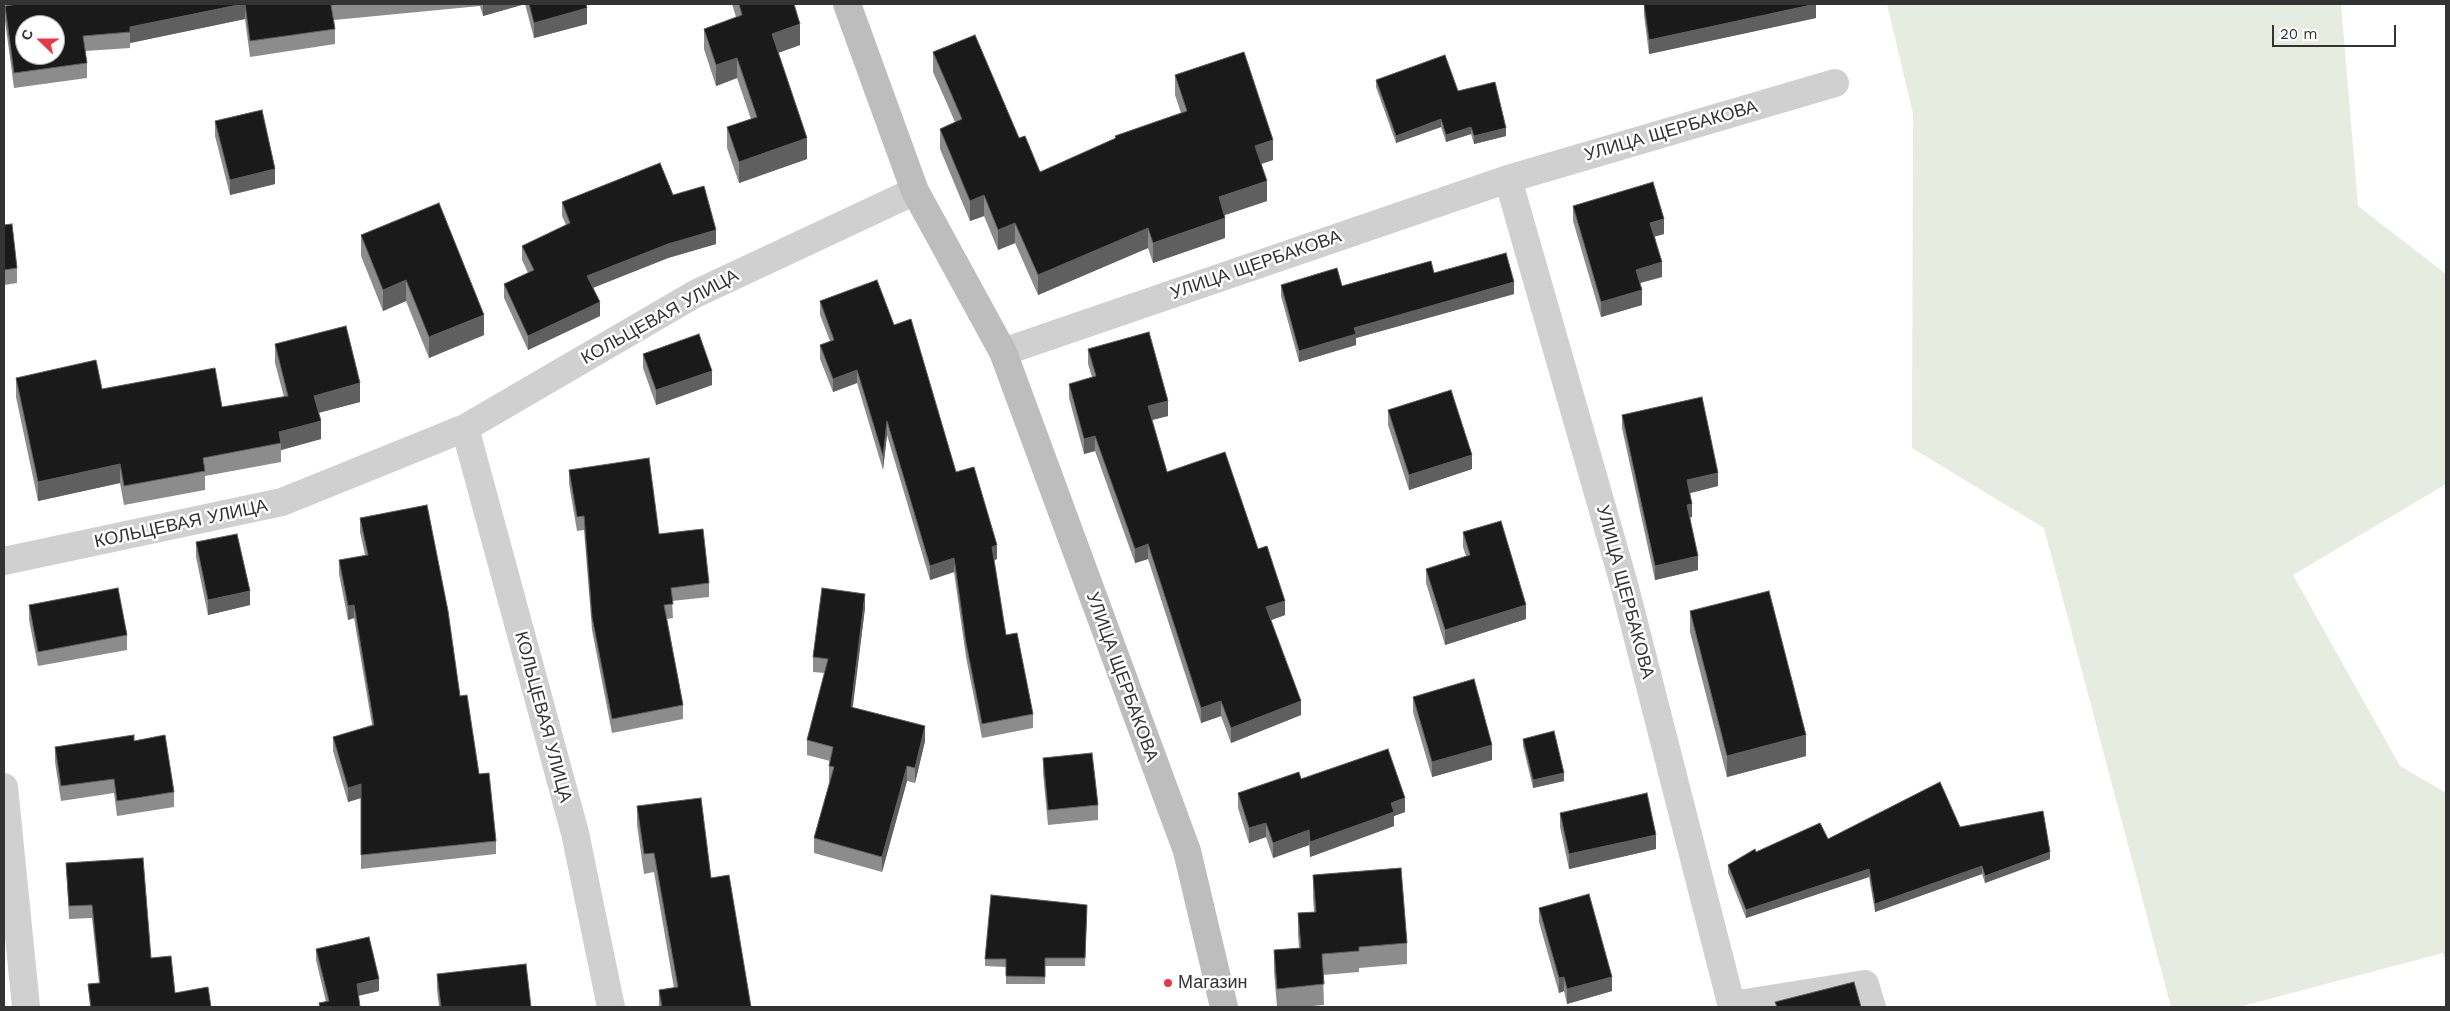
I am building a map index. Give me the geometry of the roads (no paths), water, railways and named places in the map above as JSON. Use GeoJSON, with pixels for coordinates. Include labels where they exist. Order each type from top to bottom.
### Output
{"type":"FeatureCollection","features":[{"type":"Feature","properties":{"kind":"street","name":"УЛИЦА ЩЕРБАКОВА"},"geometry":{"type":"LineString","coordinates":[[847,4],[915,190],[1003,352],[1187,851],[1224,1007]]}},
{"type":"Feature","properties":{"kind":"street","name":"УЛИЦА ЩЕРБАКОВА"},"geometry":{"type":"LineString","coordinates":[[1003,352],[1508,179],[1835,83]]}},
{"type":"Feature","properties":{"kind":"street","name":"УЛИЦА ЩЕРБАКОВА"},"geometry":{"type":"LineString","coordinates":[[1508,179],[1624,584],[1732,1006]]}},
{"type":"Feature","properties":{"kind":"street","name":"КОЛЬЦЕВАЯ УЛИЦА"},"geometry":{"type":"LineString","coordinates":[[4,561],[282,502],[465,428],[695,294],[915,190]]}},
{"type":"Feature","properties":{"kind":"street","name":"КОЛЬЦЕВАЯ УЛИЦА"},"geometry":{"type":"LineString","coordinates":[[465,428],[575,833],[611,1007]]}},
{"type":"Feature","properties":{"kind":"street"},"geometry":{"type":"LineString","coordinates":[[4,787],[26,1007]]}},
{"type":"Feature","properties":{"kind":"street"},"geometry":{"type":"LineString","coordinates":[[1732,1006],[1865,984],[1872,1007]]}},
{"type":"Feature","properties":{"kind":"place","name":"Магазин"},"geometry":{"type":"Point","coordinates":[1168,983]}}]}
